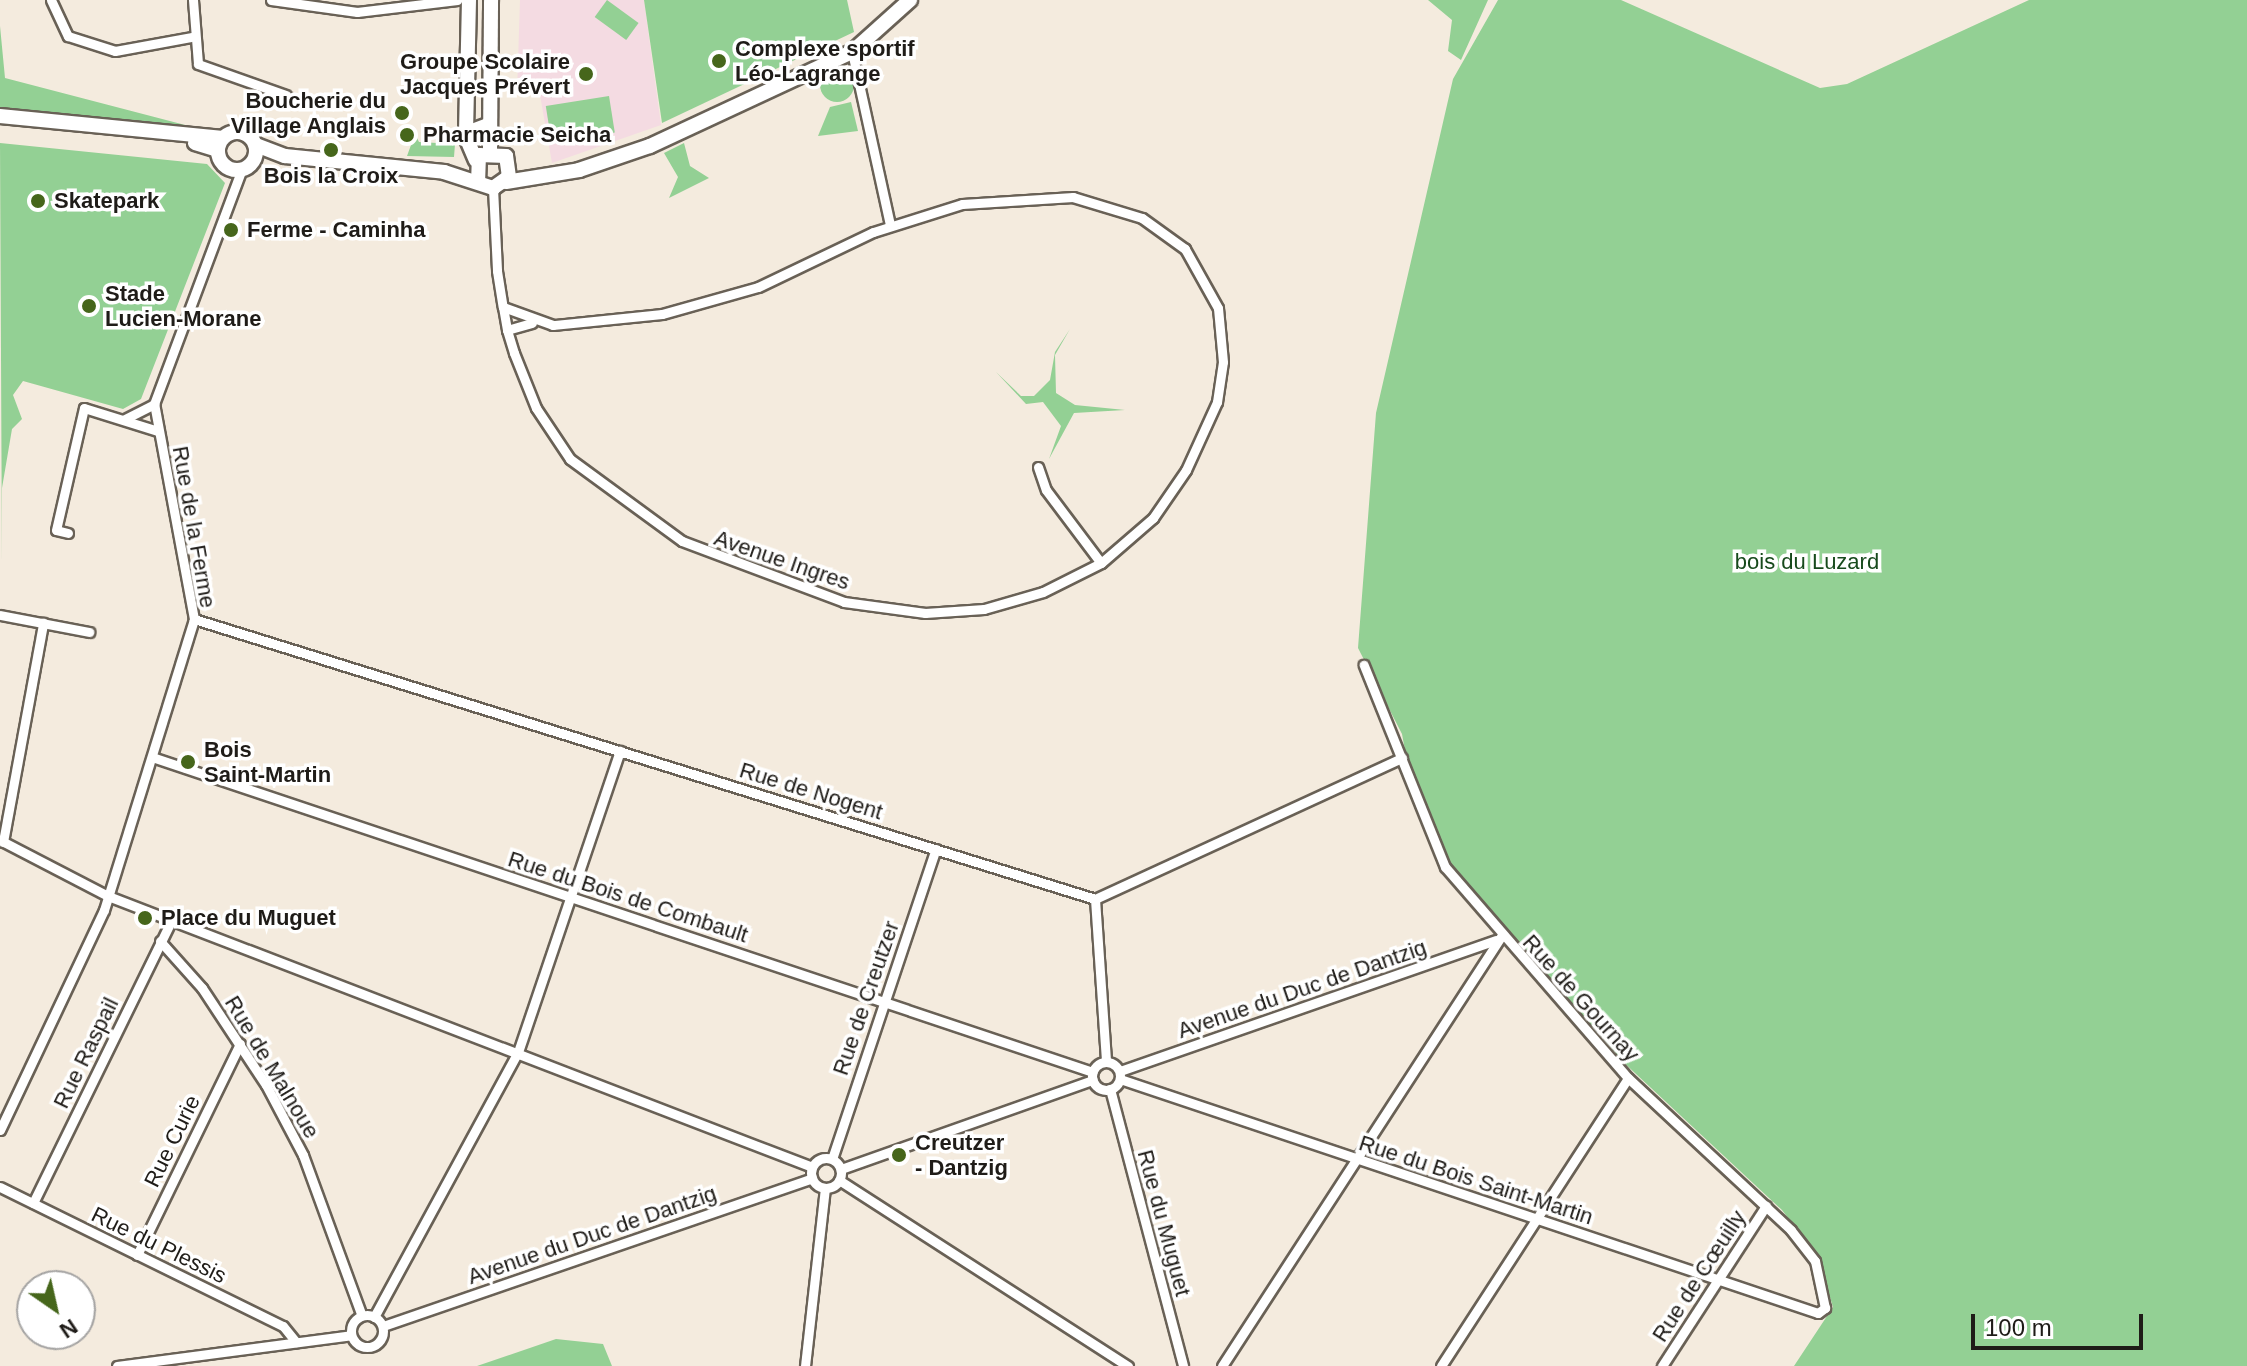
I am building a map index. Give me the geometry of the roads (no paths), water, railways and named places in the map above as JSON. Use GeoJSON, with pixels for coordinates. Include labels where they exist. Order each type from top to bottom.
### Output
{"type":"FeatureCollection","features":[{"type":"Feature","properties":{"kind":"street"},"geometry":{"type":"LineString","coordinates":[[51,0],[68,36],[115,51],[191,37]]}},
{"type":"Feature","properties":{"kind":"street"},"geometry":{"type":"LineString","coordinates":[[193,0],[191,37],[198,64],[286,95]]}},
{"type":"Feature","properties":{"kind":"street"},"geometry":{"type":"LineString","coordinates":[[271,0],[357,12],[457,0]]}},
{"type":"Feature","properties":{"kind":"street"},"geometry":{"type":"LineString","coordinates":[[469,0],[466,130],[476,170]]}},
{"type":"Feature","properties":{"kind":"street"},"geometry":{"type":"LineString","coordinates":[[476,170],[490,150],[487,122],[491,0]]}},
{"type":"Feature","properties":{"kind":"street"},"geometry":{"type":"LineString","coordinates":[[0,124],[220,144],[244,133],[256,145],[285,156],[444,172],[476,170],[499,185],[631,154],[852,52],[910,0]]}},
{"type":"Feature","properties":{"kind":"street"},"geometry":{"type":"LineString","coordinates":[[852,52],[890,225]]}},
{"type":"Feature","properties":{"kind":"street"},"geometry":{"type":"LineString","coordinates":[[468,70],[481,63],[489,71]]}},
{"type":"Feature","properties":{"kind":"street"},"geometry":{"type":"LineString","coordinates":[[0,116],[220,144]]}},
{"type":"Feature","properties":{"kind":"street"},"geometry":{"type":"LineString","coordinates":[[466,130],[487,122]]}},
{"type":"Feature","properties":{"kind":"street"},"geometry":{"type":"LineString","coordinates":[[220,144],[226,166],[247,166],[285,156]]}},
{"type":"Feature","properties":{"kind":"street"},"geometry":{"type":"LineString","coordinates":[[247,166],[256,145]]}},
{"type":"Feature","properties":{"kind":"street"},"geometry":{"type":"LineString","coordinates":[[490,150],[529,179]]}},
{"type":"Feature","properties":{"kind":"street","name":"Rue de la Ferme"},"geometry":{"type":"LineString","coordinates":[[0,1130],[108,896],[194,619],[154,404],[247,166]]}},
{"type":"Feature","properties":{"kind":"street"},"geometry":{"type":"LineString","coordinates":[[499,185],[511,166]]}},
{"type":"Feature","properties":{"kind":"street","name":"Avenue Ingres"},"geometry":{"type":"LineString","coordinates":[[499,185],[503,307],[507,330],[536,408],[570,459],[663,531],[752,573],[844,602],[925,613],[1014,602],[1101,563],[1166,500],[1217,402],[1221,324],[1202,271],[1142,218],[1073,197],[977,201],[890,225],[709,303],[601,324],[532,323],[507,330]]}},
{"type":"Feature","properties":{"kind":"street","name":"Avenue Ingres"},"geometry":{"type":"LineString","coordinates":[[503,307],[532,323]]}},
{"type":"Feature","properties":{"kind":"street"},"geometry":{"type":"LineString","coordinates":[[122,419],[154,404]]}},
{"type":"Feature","properties":{"kind":"street"},"geometry":{"type":"LineString","coordinates":[[68,533],[56,530],[84,408],[158,431]]}},
{"type":"Feature","properties":{"kind":"street"},"geometry":{"type":"LineString","coordinates":[[1038,467],[1046,490],[1101,563]]}},
{"type":"Feature","properties":{"kind":"street"},"geometry":{"type":"LineString","coordinates":[[0,615],[89,632]]}},
{"type":"Feature","properties":{"kind":"street","name":"Rue de Nogent"},"geometry":{"type":"LineString","coordinates":[[194,619],[1095,899]]}},
{"type":"Feature","properties":{"kind":"street"},"geometry":{"type":"LineString","coordinates":[[43,623],[2,841],[108,896],[518,1052],[812,1173],[825,1188],[805,1366]]}},
{"type":"Feature","properties":{"kind":"street","name":"Rue de Gournay"},"geometry":{"type":"LineString","coordinates":[[1364,665],[1445,867],[1499,938],[1628,1078],[1766,1206],[1815,1261],[1821,1313]]}},
{"type":"Feature","properties":{"kind":"street"},"geometry":{"type":"LineString","coordinates":[[374,1317],[518,1052],[620,751]]}},
{"type":"Feature","properties":{"kind":"street","name":"Rue du Bois de Combault"},"geometry":{"type":"LineString","coordinates":[[152,757],[883,1000],[1093,1076],[1110,1089]]}},
{"type":"Feature","properties":{"kind":"street"},"geometry":{"type":"LineString","coordinates":[[841,1169],[1093,1076],[1106,1062],[1095,899],[1402,758]]}},
{"type":"Feature","properties":{"kind":"street","name":"Rue de Creutzer"},"geometry":{"type":"LineString","coordinates":[[832,1159],[936,849]]}},
{"type":"Feature","properties":{"kind":"street","name":"Rue Raspail"},"geometry":{"type":"LineString","coordinates":[[33,1203],[172,919]]}},
{"type":"Feature","properties":{"kind":"street"},"geometry":{"type":"LineString","coordinates":[[1222,1366],[1499,938]]}},
{"type":"Feature","properties":{"kind":"street","name":"Avenue du Duc de Dantzig"},"geometry":{"type":"LineString","coordinates":[[1120,1075],[1499,938]]}},
{"type":"Feature","properties":{"kind":"street","name":"Rue de Malnoue"},"geometry":{"type":"LineString","coordinates":[[160,941],[240,1044],[303,1155],[362,1316]]}},
{"type":"Feature","properties":{"kind":"street","name":"Rue Curie"},"geometry":{"type":"LineString","coordinates":[[137,1255],[240,1044]]}},
{"type":"Feature","properties":{"kind":"street","name":"Rue du Bois Saint-Martin"},"geometry":{"type":"LineString","coordinates":[[1106,1062],[1120,1075],[1355,1159],[1821,1313]]}},
{"type":"Feature","properties":{"kind":"street"},"geometry":{"type":"LineString","coordinates":[[1110,1089],[1120,1075]]}},
{"type":"Feature","properties":{"kind":"street"},"geometry":{"type":"LineString","coordinates":[[1441,1366],[1628,1078]]}},
{"type":"Feature","properties":{"kind":"street","name":"Rue du Muguet"},"geometry":{"type":"LineString","coordinates":[[1110,1089],[1183,1366]]}},
{"type":"Feature","properties":{"kind":"street"},"geometry":{"type":"LineString","coordinates":[[832,1159],[841,1169]]}},
{"type":"Feature","properties":{"kind":"street","name":"Avenue du Duc de Dantzig"},"geometry":{"type":"LineString","coordinates":[[351,1335],[372,1347],[383,1326],[812,1173],[832,1159]]}},
{"type":"Feature","properties":{"kind":"street"},"geometry":{"type":"LineString","coordinates":[[825,1188],[839,1180],[841,1169]]}},
{"type":"Feature","properties":{"kind":"street"},"geometry":{"type":"LineString","coordinates":[[839,1180],[1128,1366]]}},
{"type":"Feature","properties":{"kind":"street","name":"Rue du Plessis"},"geometry":{"type":"LineString","coordinates":[[0,1187],[283,1326],[296,1342]]}},
{"type":"Feature","properties":{"kind":"street","name":"Rue de Cœuilly"},"geometry":{"type":"LineString","coordinates":[[1662,1366],[1766,1206]]}},
{"type":"Feature","properties":{"kind":"street"},"geometry":{"type":"LineString","coordinates":[[117,1366],[351,1335],[362,1316],[374,1317],[383,1326]]}},
{"type":"Feature","properties":{"kind":"place","name":"Complexe sportif Léo-Lagrange"},"geometry":{"type":"Point","coordinates":[719,61]}},
{"type":"Feature","properties":{"kind":"place","name":"Groupe Scolaire Jacques Prévert"},"geometry":{"type":"Point","coordinates":[586,74]}},
{"type":"Feature","properties":{"kind":"place","name":"Boucherie du Village Anglais"},"geometry":{"type":"Point","coordinates":[402,113]}},
{"type":"Feature","properties":{"kind":"place","name":"Pharmacie Seicha"},"geometry":{"type":"Point","coordinates":[407,135]}},
{"type":"Feature","properties":{"kind":"place","name":"Bois la Croix"},"geometry":{"type":"Point","coordinates":[331,150]}},
{"type":"Feature","properties":{"kind":"place","name":"Skatepark"},"geometry":{"type":"Point","coordinates":[38,201]}},
{"type":"Feature","properties":{"kind":"place","name":"Ferme - Caminha"},"geometry":{"type":"Point","coordinates":[231,230]}},
{"type":"Feature","properties":{"kind":"place","name":"Stade Lucien-Morane"},"geometry":{"type":"Point","coordinates":[89,306]}},
{"type":"Feature","properties":{"kind":"place","name":"Bois Saint-Martin"},"geometry":{"type":"Point","coordinates":[188,762]}},
{"type":"Feature","properties":{"kind":"place","name":"Place du Muguet"},"geometry":{"type":"Point","coordinates":[145,918]}},
{"type":"Feature","properties":{"kind":"place","name":"Creutzer - Dantzig"},"geometry":{"type":"Point","coordinates":[899,1155]}},
{"type":"Feature","properties":{"kind":"park label","name":"bois du Luzard"},"geometry":{"type":"Point","coordinates":[1807,562]}}]}
